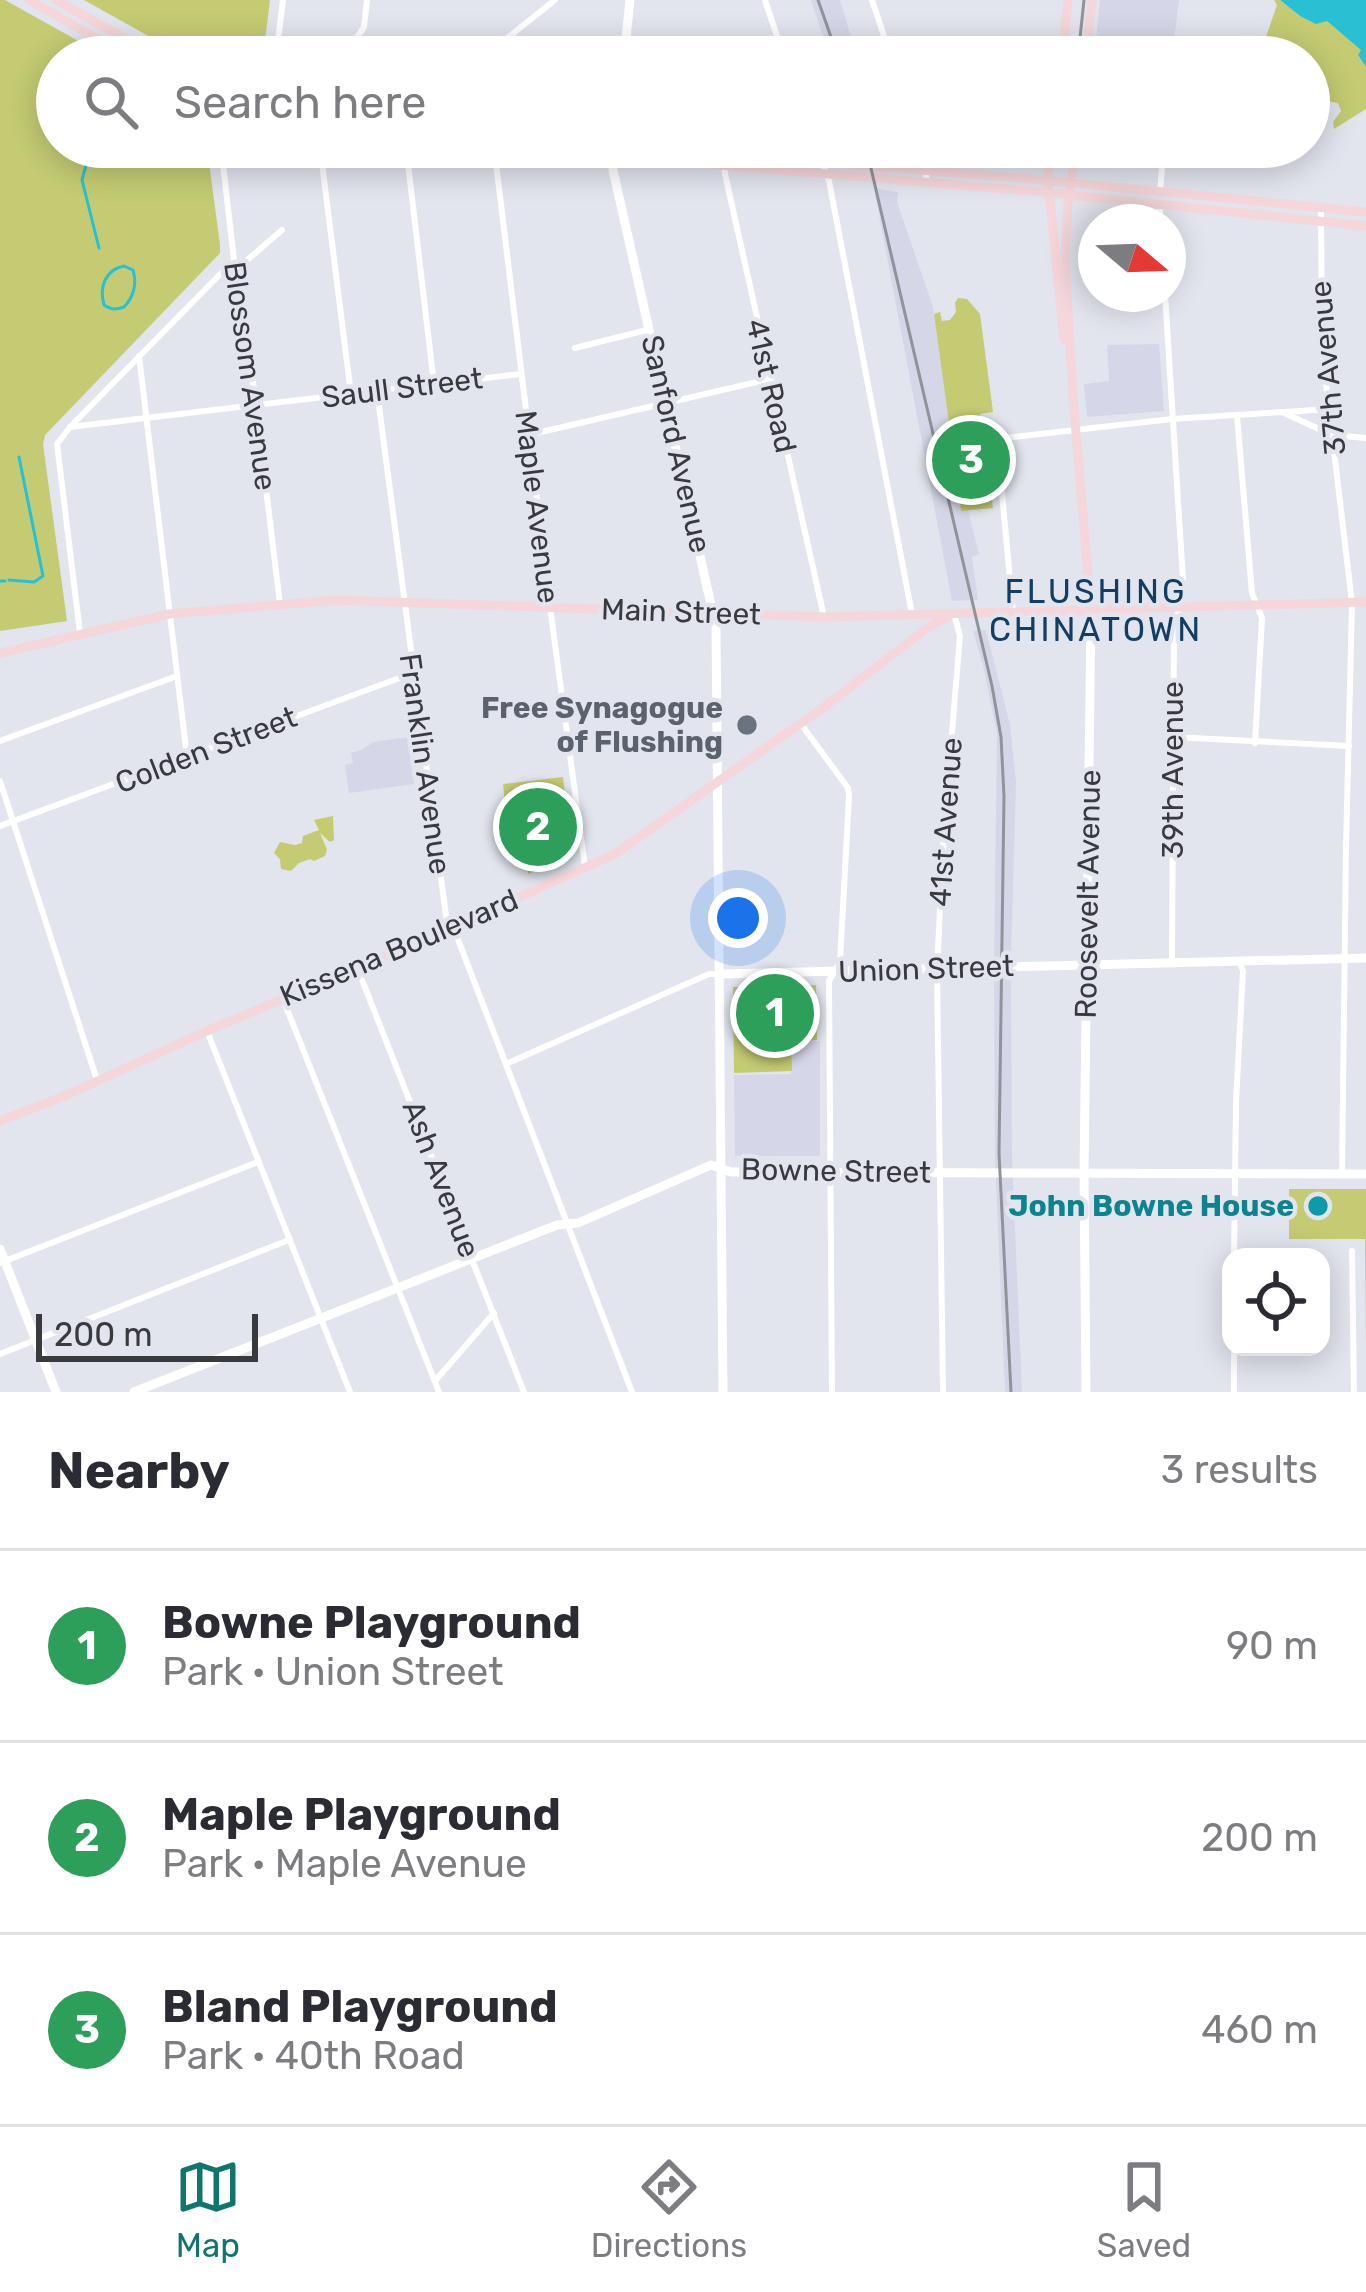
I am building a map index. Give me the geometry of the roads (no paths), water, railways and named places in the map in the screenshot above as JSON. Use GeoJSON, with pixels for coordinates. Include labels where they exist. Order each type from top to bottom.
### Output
{"type":"FeatureCollection","features":[{"type":"Feature","properties":{"kind":"main road"},"geometry":{"type":"LineString","coordinates":[[29,0],[93,36]]}},
{"type":"Feature","properties":{"kind":"main road"},"geometry":{"type":"LineString","coordinates":[[56,0],[120,36]]}},
{"type":"Feature","properties":{"kind":"main road"},"geometry":{"type":"LineString","coordinates":[[1064,36],[1068,0]]}},
{"type":"Feature","properties":{"kind":"main road"},"geometry":{"type":"LineString","coordinates":[[1088,36],[1092,0]]}},
{"type":"Feature","properties":{"kind":"main road"},"geometry":{"type":"LineString","coordinates":[[825,168],[1049,187],[1154,204]]}},
{"type":"Feature","properties":{"kind":"main road","name":"Roosevelt Avenue"},"geometry":{"type":"LineString","coordinates":[[1050,168],[1073,397]]}},
{"type":"Feature","properties":{"kind":"main road","name":"Roosevelt Avenue"},"geometry":{"type":"LineString","coordinates":[[1073,168],[1065,257],[1091,610]]}},
{"type":"Feature","properties":{"kind":"main road"},"geometry":{"type":"LineString","coordinates":[[1070,190],[1160,192],[1366,212]]}},
{"type":"Feature","properties":{"kind":"main road"},"geometry":{"type":"LineString","coordinates":[[1186,208],[1366,226]]}},
{"type":"Feature","properties":{"kind":"main road","name":"Main Street"},"geometry":{"type":"LineString","coordinates":[[0,653],[169,614],[336,600],[824,617],[1366,602]]}},
{"type":"Feature","properties":{"kind":"main road","name":"Kissena Boulevard"},"geometry":{"type":"LineString","coordinates":[[0,1121],[452,927],[630,845],[926,629],[954,614]]}},
{"type":"Feature","properties":{"kind":"street"},"geometry":{"type":"LineString","coordinates":[[279,36],[283,0]]}},
{"type":"Feature","properties":{"kind":"street"},"geometry":{"type":"LineString","coordinates":[[358,36],[364,27],[367,0]]}},
{"type":"Feature","properties":{"kind":"street"},"geometry":{"type":"LineString","coordinates":[[510,36],[555,0]]}},
{"type":"Feature","properties":{"kind":"street"},"geometry":{"type":"LineString","coordinates":[[626,36],[630,0]]}},
{"type":"Feature","properties":{"kind":"street"},"geometry":{"type":"LineString","coordinates":[[765,0],[777,36]]}},
{"type":"Feature","properties":{"kind":"street"},"geometry":{"type":"LineString","coordinates":[[872,0],[884,36]]}},
{"type":"Feature","properties":{"kind":"street","name":"Blossom Avenue"},"geometry":{"type":"LineString","coordinates":[[224,168],[280,604]]}},
{"type":"Feature","properties":{"kind":"street"},"geometry":{"type":"LineString","coordinates":[[323,168],[351,394]]}},
{"type":"Feature","properties":{"kind":"street"},"geometry":{"type":"LineString","coordinates":[[408,168],[434,384]]}},
{"type":"Feature","properties":{"kind":"street","name":"Maple Avenue"},"geometry":{"type":"LineString","coordinates":[[496,168],[585,867]]}},
{"type":"Feature","properties":{"kind":"street","name":"Sanford Avenue"},"geometry":{"type":"LineString","coordinates":[[613,168],[714,613],[723,1392]]}},
{"type":"Feature","properties":{"kind":"street","name":"41st Road"},"geometry":{"type":"LineString","coordinates":[[724,168],[824,617]]}},
{"type":"Feature","properties":{"kind":"street"},"geometry":{"type":"LineString","coordinates":[[825,168],[912,614]]}},
{"type":"Feature","properties":{"kind":"street"},"geometry":{"type":"LineString","coordinates":[[926,168],[927,176]]}},
{"type":"Feature","properties":{"kind":"street"},"geometry":{"type":"LineString","coordinates":[[1160,204],[1162,168]]}},
{"type":"Feature","properties":{"kind":"street","name":"37th Avenue"},"geometry":{"type":"LineString","coordinates":[[1321,208],[1322,349],[1352,603],[1342,1174]]}},
{"type":"Feature","properties":{"kind":"street"},"geometry":{"type":"LineString","coordinates":[[80,635],[57,444],[139,356],[236,264],[282,230]]}},
{"type":"Feature","properties":{"kind":"street","name":"39th Avenue"},"geometry":{"type":"LineString","coordinates":[[1166,312],[1184,596],[1174,619],[1172,961]]}},
{"type":"Feature","properties":{"kind":"street"},"geometry":{"type":"LineString","coordinates":[[575,348],[651,329]]}},
{"type":"Feature","properties":{"kind":"street"},"geometry":{"type":"LineString","coordinates":[[139,356],[187,757]]}},
{"type":"Feature","properties":{"kind":"street","name":"Saull Street"},"geometry":{"type":"LineString","coordinates":[[70,427],[520,374]]}},
{"type":"Feature","properties":{"kind":"street"},"geometry":{"type":"LineString","coordinates":[[528,435],[770,380]]}},
{"type":"Feature","properties":{"kind":"street","name":"Franklin Avenue"},"geometry":{"type":"LineString","coordinates":[[377,391],[446,916],[632,1392]]}},
{"type":"Feature","properties":{"kind":"street"},"geometry":{"type":"LineString","coordinates":[[1012,612],[997,439],[1172,419],[1329,409]]}},
{"type":"Feature","properties":{"kind":"street"},"geometry":{"type":"LineString","coordinates":[[1282,412],[1332,435],[1366,439]]}},
{"type":"Feature","properties":{"kind":"street"},"geometry":{"type":"LineString","coordinates":[[1237,416],[1252,593],[1262,618],[1255,742]]}},
{"type":"Feature","properties":{"kind":"street","name":"Roosevelt Avenue"},"geometry":{"type":"LineString","coordinates":[[1086,1392],[1091,610]]}},
{"type":"Feature","properties":{"kind":"street","name":"41st Avenue"},"geometry":{"type":"LineString","coordinates":[[943,1392],[937,970],[960,636],[954,614]]}},
{"type":"Feature","properties":{"kind":"street","name":"Colden Street"},"geometry":{"type":"LineString","coordinates":[[0,826],[412,673]]}},
{"type":"Feature","properties":{"kind":"street"},"geometry":{"type":"LineString","coordinates":[[0,741],[177,676]]}},
{"type":"Feature","properties":{"kind":"street"},"geometry":{"type":"LineString","coordinates":[[801,724],[850,796],[840,962],[829,981],[832,1392]]}},
{"type":"Feature","properties":{"kind":"street"},"geometry":{"type":"LineString","coordinates":[[1171,737],[1349,746]]}},
{"type":"Feature","properties":{"kind":"street"},"geometry":{"type":"LineString","coordinates":[[0,781],[97,1081]]}},
{"type":"Feature","properties":{"kind":"street","name":"Union Street"},"geometry":{"type":"LineString","coordinates":[[506,1064],[709,974],[1366,958]]}},
{"type":"Feature","properties":{"kind":"street"},"geometry":{"type":"LineString","coordinates":[[1234,1248],[1243,971],[1239,959]]}},
{"type":"Feature","properties":{"kind":"street","name":"Ash Avenue"},"geometry":{"type":"LineString","coordinates":[[358,967],[524,1392]]}},
{"type":"Feature","properties":{"kind":"street"},"geometry":{"type":"LineString","coordinates":[[283,999],[439,1392]]}},
{"type":"Feature","properties":{"kind":"street"},"geometry":{"type":"LineString","coordinates":[[207,1031],[350,1392]]}},
{"type":"Feature","properties":{"kind":"street"},"geometry":{"type":"LineString","coordinates":[[2,1262],[258,1162]]}},
{"type":"Feature","properties":{"kind":"street","name":"Bowne Street"},"geometry":{"type":"LineString","coordinates":[[134,1392],[557,1225],[578,1223],[711,1165],[731,1172],[1366,1174]]}},
{"type":"Feature","properties":{"kind":"street"},"geometry":{"type":"LineString","coordinates":[[0,1354],[289,1240]]}},
{"type":"Feature","properties":{"kind":"street"},"geometry":{"type":"LineString","coordinates":[[0,1249],[56,1392]]}},
{"type":"Feature","properties":{"kind":"street"},"geometry":{"type":"LineString","coordinates":[[1352,1251],[1354,1392]]}},
{"type":"Feature","properties":{"kind":"street"},"geometry":{"type":"LineString","coordinates":[[435,1381],[494,1313]]}},
{"type":"Feature","properties":{"kind":"street"},"geometry":{"type":"LineString","coordinates":[[1234,1356],[1234,1392]]}},
{"type":"Feature","properties":{"kind":"water"},"geometry":{"type":"Polygon","coordinates":[[[1280,0],[1366,0],[1366,67],[1358,55],[1361,50],[1327,21],[1316,24],[1280,0]]]}},
{"type":"Feature","properties":{"kind":"waterway"},"geometry":{"type":"LineString","coordinates":[[85,168],[82,180],[99,248]]}},
{"type":"Feature","properties":{"kind":"waterway"},"geometry":{"type":"LineString","coordinates":[[124,266],[133,270],[134,290],[124,307],[111,309],[104,305],[103,286],[112,271],[124,266]]}},
{"type":"Feature","properties":{"kind":"waterway"},"geometry":{"type":"LineString","coordinates":[[9,580],[34,582],[43,576],[19,457]]}},
{"type":"Feature","properties":{"kind":"waterway"},"geometry":{"type":"LineString","coordinates":[[0,581],[5,581]]}},
{"type":"Feature","properties":{"kind":"railway"},"geometry":{"type":"LineString","coordinates":[[818,0],[831,36]]}},
{"type":"Feature","properties":{"kind":"railway"},"geometry":{"type":"LineString","coordinates":[[1080,36],[1084,0]]}},
{"type":"Feature","properties":{"kind":"railway"},"geometry":{"type":"LineString","coordinates":[[871,168],[1001,737],[999,1153],[1011,1392]]}},
{"type":"Feature","properties":{"kind":"place","name":"Bland Playground"},"geometry":{"type":"Point","coordinates":[971,460]}},
{"type":"Feature","properties":{"kind":"place","name":"Free Synagogue of Flushing"},"geometry":{"type":"Point","coordinates":[747,725]}},
{"type":"Feature","properties":{"kind":"place","name":"Maple Playground"},"geometry":{"type":"Point","coordinates":[538,827]}},
{"type":"Feature","properties":{"kind":"place","name":"Bowne Playground"},"geometry":{"type":"Point","coordinates":[775,1013]}},
{"type":"Feature","properties":{"kind":"place","name":"John Bowne House"},"geometry":{"type":"Point","coordinates":[1318,1206]}},
{"type":"Feature","properties":{"kind":"district","name":"FLUSHING CHINATOWN"},"geometry":{"type":"Point","coordinates":[1096,610]}}]}
